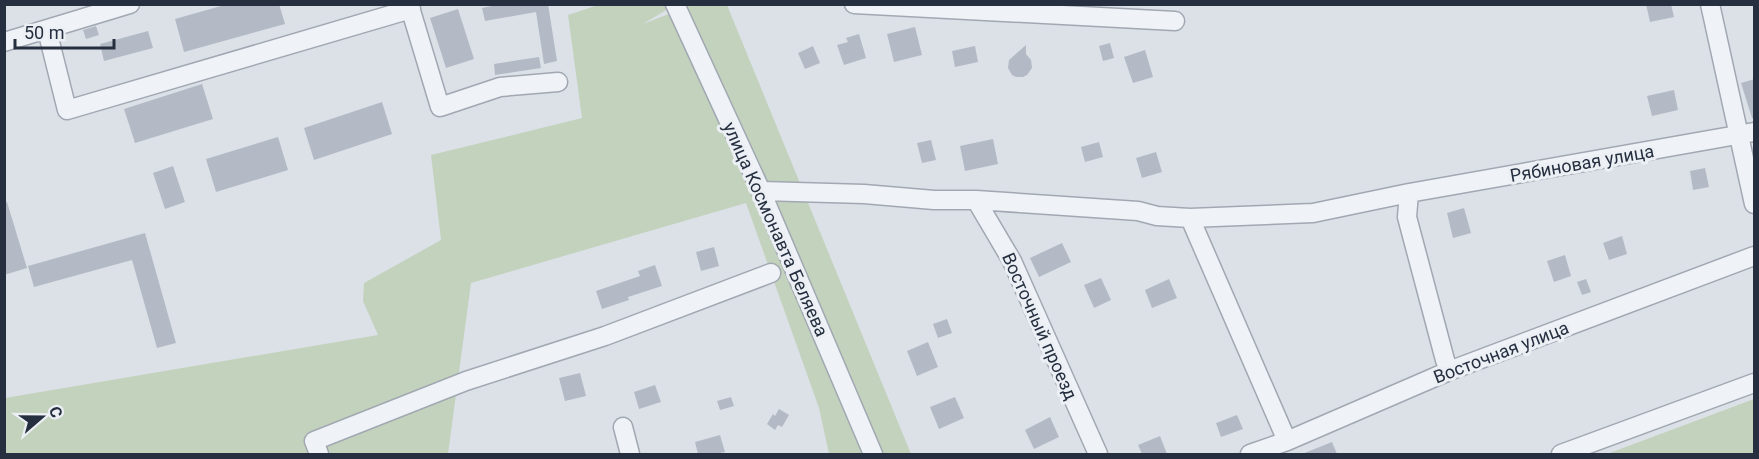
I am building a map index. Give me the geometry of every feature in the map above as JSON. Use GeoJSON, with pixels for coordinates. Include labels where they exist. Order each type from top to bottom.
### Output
{"type":"FeatureCollection","features":[{"type":"Feature","properties":{"kind":"street"},"geometry":{"type":"LineString","coordinates":[[4,42],[130,4]]}},
{"type":"Feature","properties":{"kind":"street","name":"улица Космонавта Беляева"},"geometry":{"type":"LineString","coordinates":[[675,4],[761,191],[873,454]]}},
{"type":"Feature","properties":{"kind":"street"},"geometry":{"type":"LineString","coordinates":[[854,4],[1175,21]]}},
{"type":"Feature","properties":{"kind":"street"},"geometry":{"type":"LineString","coordinates":[[1710,4],[1747,134],[1755,204]]}},
{"type":"Feature","properties":{"kind":"street"},"geometry":{"type":"LineString","coordinates":[[47,30],[67,110],[410,7],[440,107],[500,87],[558,82]]}},
{"type":"Feature","properties":{"kind":"street","name":"Рябиновая улица"},"geometry":{"type":"LineString","coordinates":[[761,191],[976,200],[1138,211],[1157,216],[1190,218],[1313,213],[1409,193],[1747,134]]}},
{"type":"Feature","properties":{"kind":"street"},"geometry":{"type":"LineString","coordinates":[[1409,193],[1407,217],[1449,372]]}},
{"type":"Feature","properties":{"kind":"street","name":"Восточный проезд"},"geometry":{"type":"LineString","coordinates":[[976,200],[1012,261],[1098,454]]}},
{"type":"Feature","properties":{"kind":"street"},"geometry":{"type":"LineString","coordinates":[[1190,218],[1287,441]]}},
{"type":"Feature","properties":{"kind":"street","name":"Восточная улица"},"geometry":{"type":"LineString","coordinates":[[1250,454],[1287,441],[1449,372],[1755,256]]}},
{"type":"Feature","properties":{"kind":"street"},"geometry":{"type":"LineString","coordinates":[[319,454],[315,441],[347,428],[466,381],[605,336],[771,273]]}},
{"type":"Feature","properties":{"kind":"street"},"geometry":{"type":"LineString","coordinates":[[1561,454],[1755,382]]}},
{"type":"Feature","properties":{"kind":"street"},"geometry":{"type":"LineString","coordinates":[[623,427],[630,454]]}},
{"type":"Feature","properties":{"kind":"green space"},"geometry":{"type":"Polygon","coordinates":[[[601,4],[670,5],[671,7],[643,24],[692,5],[727,5],[911,454],[829,454],[819,408],[746,203],[471,283],[448,454],[5,454],[5,398],[378,335],[363,301],[364,283],[441,240],[431,155],[582,118],[568,15],[601,4]]]}},
{"type":"Feature","properties":{"kind":"green space"},"geometry":{"type":"Polygon","coordinates":[[[1754,399],[1754,454],[1607,454],[1754,399]]]}},
{"type":"Feature","properties":{"kind":"building"},"geometry":{"type":"Polygon","coordinates":[[[228,4],[279,4],[285,24],[184,52],[175,19],[228,4]]]}},
{"type":"Feature","properties":{"kind":"building"},"geometry":{"type":"Polygon","coordinates":[[[502,4],[548,4],[557,61],[544,64],[536,12],[485,21],[482,8],[502,4]]]}},
{"type":"Feature","properties":{"kind":"building"},"geometry":{"type":"Polygon","coordinates":[[[1646,4],[1671,4],[1674,17],[1650,22],[1646,4]]]}},
{"type":"Feature","properties":{"kind":"building"},"geometry":{"type":"Polygon","coordinates":[[[458,9],[474,59],[446,68],[430,18],[458,9]]]}},
{"type":"Feature","properties":{"kind":"building"},"geometry":{"type":"Polygon","coordinates":[[[96,26],[99,35],[86,39],[83,30],[96,26]]]}},
{"type":"Feature","properties":{"kind":"building"},"geometry":{"type":"Polygon","coordinates":[[[915,27],[922,55],[894,62],[887,34],[915,27]]]}},
{"type":"Feature","properties":{"kind":"building"},"geometry":{"type":"Polygon","coordinates":[[[148,31],[153,48],[104,61],[100,44],[148,31]]]}},
{"type":"Feature","properties":{"kind":"building"},"geometry":{"type":"Polygon","coordinates":[[[859,34],[866,58],[844,65],[837,45],[848,42],[846,38],[859,34]]]}},
{"type":"Feature","properties":{"kind":"building"},"geometry":{"type":"Polygon","coordinates":[[[1110,43],[1114,58],[1103,61],[1099,46],[1110,43]]]}},
{"type":"Feature","properties":{"kind":"building"},"geometry":{"type":"Polygon","coordinates":[[[1026,45],[1026,54],[1031,60],[1032,68],[1027,75],[1016,77],[1008,68],[1009,60],[1026,45]]]}},
{"type":"Feature","properties":{"kind":"building"},"geometry":{"type":"Polygon","coordinates":[[[813,46],[820,63],[805,69],[798,53],[813,46]]]}},
{"type":"Feature","properties":{"kind":"building"},"geometry":{"type":"Polygon","coordinates":[[[975,46],[978,62],[955,67],[952,51],[975,46]]]}},
{"type":"Feature","properties":{"kind":"building"},"geometry":{"type":"Polygon","coordinates":[[[1145,50],[1153,77],[1133,83],[1124,57],[1145,50]]]}},
{"type":"Feature","properties":{"kind":"building"},"geometry":{"type":"Polygon","coordinates":[[[539,57],[541,68],[495,75],[494,64],[539,57]]]}},
{"type":"Feature","properties":{"kind":"building"},"geometry":{"type":"Polygon","coordinates":[[[1755,79],[1755,118],[1752,118],[1741,83],[1755,79]]]}},
{"type":"Feature","properties":{"kind":"building"},"geometry":{"type":"Polygon","coordinates":[[[202,84],[213,119],[135,143],[124,109],[202,84]]]}},
{"type":"Feature","properties":{"kind":"building"},"geometry":{"type":"Polygon","coordinates":[[[1674,90],[1678,110],[1652,116],[1647,96],[1674,90]]]}},
{"type":"Feature","properties":{"kind":"building"},"geometry":{"type":"Polygon","coordinates":[[[382,102],[392,134],[314,160],[304,128],[382,102]]]}},
{"type":"Feature","properties":{"kind":"building"},"geometry":{"type":"Polygon","coordinates":[[[278,137],[288,170],[216,192],[206,159],[278,137]]]}},
{"type":"Feature","properties":{"kind":"building"},"geometry":{"type":"Polygon","coordinates":[[[993,139],[998,164],[965,171],[960,146],[993,139]]]}},
{"type":"Feature","properties":{"kind":"building"},"geometry":{"type":"Polygon","coordinates":[[[931,140],[936,160],[922,163],[917,143],[931,140]]]}},
{"type":"Feature","properties":{"kind":"building"},"geometry":{"type":"Polygon","coordinates":[[[1099,142],[1103,157],[1085,162],[1081,147],[1099,142]]]}},
{"type":"Feature","properties":{"kind":"building"},"geometry":{"type":"Polygon","coordinates":[[[1156,152],[1162,172],[1142,178],[1136,158],[1156,152]]]}},
{"type":"Feature","properties":{"kind":"building"},"geometry":{"type":"Polygon","coordinates":[[[173,166],[185,202],[165,209],[153,173],[173,166]]]}},
{"type":"Feature","properties":{"kind":"building"},"geometry":{"type":"Polygon","coordinates":[[[1705,168],[1709,187],[1693,190],[1690,171],[1705,168]]]}},
{"type":"Feature","properties":{"kind":"building"},"geometry":{"type":"Polygon","coordinates":[[[7,202],[27,268],[4,275],[4,203],[7,202]]]}},
{"type":"Feature","properties":{"kind":"building"},"geometry":{"type":"Polygon","coordinates":[[[1464,208],[1471,233],[1453,238],[1447,213],[1464,208]]]}},
{"type":"Feature","properties":{"kind":"building"},"geometry":{"type":"Polygon","coordinates":[[[145,233],[176,343],[157,348],[132,260],[34,287],[28,266],[145,233]]]}},
{"type":"Feature","properties":{"kind":"building"},"geometry":{"type":"Polygon","coordinates":[[[1622,236],[1627,254],[1609,260],[1603,243],[1622,236]]]}},
{"type":"Feature","properties":{"kind":"building"},"geometry":{"type":"Polygon","coordinates":[[[1062,243],[1071,262],[1039,277],[1030,258],[1062,243]]]}},
{"type":"Feature","properties":{"kind":"building"},"geometry":{"type":"Polygon","coordinates":[[[714,247],[719,266],[701,271],[696,252],[714,247]]]}},
{"type":"Feature","properties":{"kind":"building"},"geometry":{"type":"Polygon","coordinates":[[[1565,255],[1571,276],[1554,282],[1547,261],[1565,255]]]}},
{"type":"Feature","properties":{"kind":"building"},"geometry":{"type":"Polygon","coordinates":[[[655,265],[662,286],[628,297],[629,300],[602,309],[596,291],[640,276],[638,271],[655,265]]]}},
{"type":"Feature","properties":{"kind":"building"},"geometry":{"type":"Polygon","coordinates":[[[1101,278],[1111,300],[1094,308],[1084,285],[1101,278]]]}},
{"type":"Feature","properties":{"kind":"building"},"geometry":{"type":"Polygon","coordinates":[[[1169,279],[1177,298],[1152,308],[1145,290],[1169,279]]]}},
{"type":"Feature","properties":{"kind":"building"},"geometry":{"type":"Polygon","coordinates":[[[1586,279],[1591,292],[1582,295],[1577,282],[1586,279]]]}},
{"type":"Feature","properties":{"kind":"building"},"geometry":{"type":"Polygon","coordinates":[[[947,319],[952,333],[938,338],[933,324],[947,319]]]}},
{"type":"Feature","properties":{"kind":"building"},"geometry":{"type":"Polygon","coordinates":[[[928,342],[938,367],[917,376],[907,351],[928,342]]]}},
{"type":"Feature","properties":{"kind":"building"},"geometry":{"type":"Polygon","coordinates":[[[580,373],[586,396],[565,401],[559,378],[580,373]]]}},
{"type":"Feature","properties":{"kind":"building"},"geometry":{"type":"Polygon","coordinates":[[[655,385],[661,402],[639,409],[634,392],[655,385]]]}},
{"type":"Feature","properties":{"kind":"building"},"geometry":{"type":"Polygon","coordinates":[[[731,397],[734,406],[720,410],[717,401],[731,397]]]}},
{"type":"Feature","properties":{"kind":"building"},"geometry":{"type":"Polygon","coordinates":[[[955,397],[964,418],[939,429],[930,407],[955,397]]]}},
{"type":"Feature","properties":{"kind":"building"},"geometry":{"type":"Polygon","coordinates":[[[779,409],[789,415],[782,427],[778,425],[775,430],[767,424],[779,409]]]}},
{"type":"Feature","properties":{"kind":"building"},"geometry":{"type":"Polygon","coordinates":[[[1237,415],[1243,429],[1221,437],[1216,423],[1237,415]]]}},
{"type":"Feature","properties":{"kind":"building"},"geometry":{"type":"Polygon","coordinates":[[[1050,417],[1059,437],[1034,449],[1025,430],[1050,417]]]}},
{"type":"Feature","properties":{"kind":"building"},"geometry":{"type":"Polygon","coordinates":[[[720,435],[725,452],[698,454],[695,442],[720,435]]]}},
{"type":"Feature","properties":{"kind":"building"},"geometry":{"type":"Polygon","coordinates":[[[1160,436],[1167,454],[1142,454],[1138,445],[1160,436]]]}},
{"type":"Feature","properties":{"kind":"building"},"geometry":{"type":"Polygon","coordinates":[[[1332,442],[1337,454],[1302,454],[1332,442]]]}}]}
